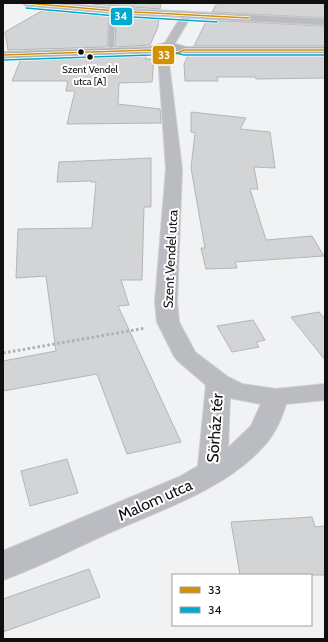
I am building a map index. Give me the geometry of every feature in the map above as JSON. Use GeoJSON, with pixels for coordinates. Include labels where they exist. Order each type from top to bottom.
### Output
{"type":"FeatureCollection","features":[{"type":"Feature","properties":{"kind":"main road"},"geometry":{"type":"LineString","coordinates":[[3,55],[161,50],[176,54],[184,50],[325,50]]}},
{"type":"Feature","properties":{"kind":"street"},"geometry":{"type":"LineString","coordinates":[[26,3],[116,11],[325,22]]}},
{"type":"Feature","properties":{"kind":"street"},"geometry":{"type":"LineString","coordinates":[[161,50],[187,15]]}},
{"type":"Feature","properties":{"kind":"street","name":"Szent Vendel utca"},"geometry":{"type":"LineString","coordinates":[[161,50],[170,105],[174,169],[166,302],[168,322],[186,356],[219,383],[235,391],[252,395],[276,397]]}},
{"type":"Feature","properties":{"kind":"street","name":"Sörház tér"},"geometry":{"type":"LineString","coordinates":[[212,472],[219,383]]}},
{"type":"Feature","properties":{"kind":"street"},"geometry":{"type":"LineString","coordinates":[[276,397],[325,392]]}},
{"type":"Feature","properties":{"kind":"street","name":"Malom utca"},"geometry":{"type":"LineString","coordinates":[[3,566],[189,485],[212,472],[252,442],[266,425],[276,397]]}},
{"type":"Feature","properties":{"kind":"lane"},"geometry":{"type":"LineString","coordinates":[[110,46],[112,15],[116,11]]}},
{"type":"Feature","properties":{"kind":"path"},"geometry":{"type":"LineString","coordinates":[[3,353],[130,331],[168,322]]}},
{"type":"Feature","properties":{"kind":"building"},"geometry":{"type":"Polygon","coordinates":[[[161,3],[160,9],[92,4],[161,3]]]}},
{"type":"Feature","properties":{"kind":"building"},"geometry":{"type":"Polygon","coordinates":[[[217,3],[325,3],[325,18],[212,12],[217,3]]]}},
{"type":"Feature","properties":{"kind":"building"},"geometry":{"type":"Polygon","coordinates":[[[45,9],[109,15],[107,47],[8,50],[5,32],[45,9]]]}},
{"type":"Feature","properties":{"kind":"building"},"geometry":{"type":"Polygon","coordinates":[[[116,16],[159,17],[158,27],[150,45],[115,47],[116,16]]]}},
{"type":"Feature","properties":{"kind":"building"},"geometry":{"type":"Polygon","coordinates":[[[207,20],[325,26],[325,46],[194,46],[207,20]]]}},
{"type":"Feature","properties":{"kind":"building"},"geometry":{"type":"Polygon","coordinates":[[[189,54],[325,54],[325,78],[256,79],[255,77],[217,77],[218,81],[185,81],[184,64],[189,54]]]}},
{"type":"Feature","properties":{"kind":"building"},"geometry":{"type":"Polygon","coordinates":[[[147,55],[145,59],[154,59],[152,82],[119,83],[118,104],[160,109],[161,123],[67,124],[75,91],[66,91],[68,81],[12,81],[21,59],[147,55]]]}},
{"type":"Feature","properties":{"kind":"building"},"geometry":{"type":"Polygon","coordinates":[[[191,112],[246,118],[240,129],[270,132],[275,168],[254,167],[258,189],[250,189],[266,240],[312,236],[324,256],[235,262],[237,268],[206,269],[201,248],[205,248],[191,168],[195,133],[191,132],[191,112]]]}},
{"type":"Feature","properties":{"kind":"building"},"geometry":{"type":"Polygon","coordinates":[[[151,158],[151,207],[144,207],[142,280],[121,280],[129,305],[118,306],[181,442],[127,454],[97,374],[3,391],[3,361],[56,351],[46,276],[16,278],[18,229],[92,228],[96,182],[57,182],[59,162],[151,158]]]}},
{"type":"Feature","properties":{"kind":"building"},"geometry":{"type":"Polygon","coordinates":[[[319,312],[325,319],[325,360],[291,317],[319,312]]]}},
{"type":"Feature","properties":{"kind":"building"},"geometry":{"type":"Polygon","coordinates":[[[253,320],[265,340],[256,342],[259,347],[232,352],[217,326],[253,320]]]}},
{"type":"Feature","properties":{"kind":"building"},"geometry":{"type":"Polygon","coordinates":[[[67,459],[78,493],[30,506],[21,471],[67,459]]]}},
{"type":"Feature","properties":{"kind":"building"},"geometry":{"type":"Polygon","coordinates":[[[312,517],[315,527],[325,526],[325,575],[240,574],[231,522],[312,517]]]}},
{"type":"Feature","properties":{"kind":"building"},"geometry":{"type":"Polygon","coordinates":[[[89,569],[100,597],[3,632],[3,599],[89,569]]]}},
{"type":"Feature","properties":{"kind":"transit line","name":"33"},"geometry":{"type":"LineString","coordinates":[[26,3],[116,11],[249,18]]}},
{"type":"Feature","properties":{"kind":"transit line","name":"34"},"geometry":{"type":"LineString","coordinates":[[26,8],[116,16],[217,22]]}},
{"type":"Feature","properties":{"kind":"transit line","name":"33"},"geometry":{"type":"LineString","coordinates":[[3,55],[151,50],[163,55],[172,55],[184,50],[325,50]]}},
{"type":"Feature","properties":{"kind":"transit line","name":"34"},"geometry":{"type":"LineString","coordinates":[[3,60],[151,55],[168,51],[184,55],[325,55]]}},
{"type":"Feature","properties":{"kind":"place","name":"Szent Vendel utca [A]"},"geometry":{"type":"Point","coordinates":[90,57]}}]}
